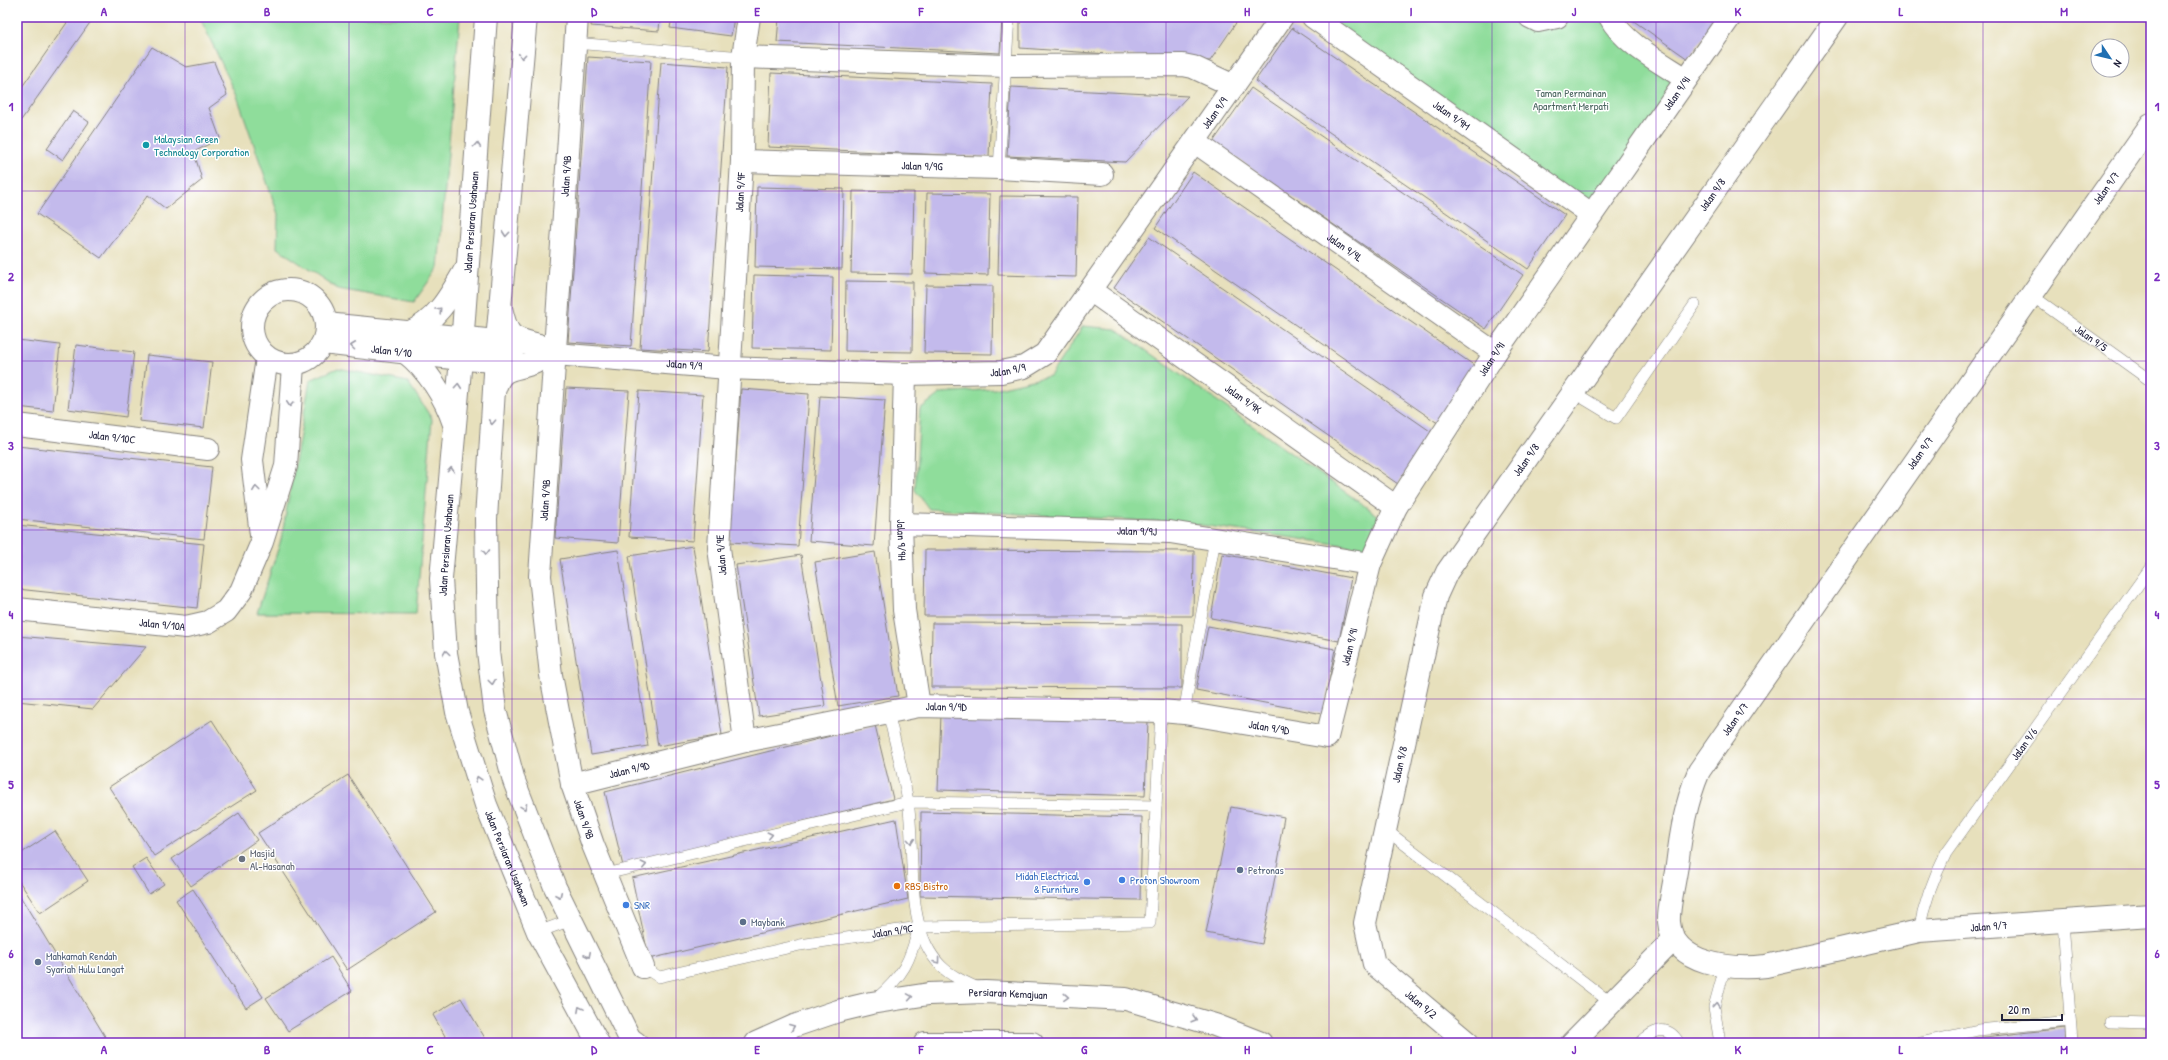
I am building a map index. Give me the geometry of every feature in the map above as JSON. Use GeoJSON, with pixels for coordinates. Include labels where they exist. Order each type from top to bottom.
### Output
{"type":"FeatureCollection","features":[{"type":"Feature","properties":{"kind":"street","name":"Jalan Persiaran Usahawan"},"geometry":{"type":"LineString","coordinates":[[486,17],[462,349],[441,579],[446,653],[457,712],[486,805],[538,932],[598,1043]]}},
{"type":"Feature","properties":{"kind":"street"},"geometry":{"type":"LineString","coordinates":[[526,17],[496,351],[486,519],[488,651],[496,710],[514,781],[555,887],[633,1042]]}},
{"type":"Feature","properties":{"kind":"street","name":"Jalan 9/9B"},"geometry":{"type":"LineString","coordinates":[[577,17],[574,43],[557,323],[543,354],[552,392],[540,576],[551,675],[572,784],[593,845],[643,967]]}},
{"type":"Feature","properties":{"kind":"street","name":"Jalan 9/9F"},"geometry":{"type":"LineString","coordinates":[[728,368],[742,160],[742,57],[750,17]]}},
{"type":"Feature","properties":{"kind":"street","name":"Jalan 9/9"},"geometry":{"type":"LineString","coordinates":[[496,351],[728,368],[905,374],[1001,372],[1024,367],[1045,354],[1282,17]]}},
{"type":"Feature","properties":{"kind":"street","name":"Jalan 9/9M"},"geometry":{"type":"LineString","coordinates":[[1312,17],[1591,214]]}},
{"type":"Feature","properties":{"kind":"street"},"geometry":{"type":"LineString","coordinates":[[1530,17],[1538,21],[1557,17]]}},
{"type":"Feature","properties":{"kind":"street"},"geometry":{"type":"LineString","coordinates":[[1610,17],[1615,27],[1628,39],[1686,79]]}},
{"type":"Feature","properties":{"kind":"street","name":"Jalan 9/9I"},"geometry":{"type":"LineString","coordinates":[[1327,737],[1370,564],[1396,507],[1495,353],[1730,17]]}},
{"type":"Feature","properties":{"kind":"street","name":"Jalan 9/8"},"geometry":{"type":"LineString","coordinates":[[1374,964],[1365,923],[1433,605],[1440,583],[1837,17]]}},
{"type":"Feature","properties":{"kind":"street"},"geometry":{"type":"LineString","coordinates":[[742,57],[1006,66],[1183,65],[1193,67],[1234,86]]}},
{"type":"Feature","properties":{"kind":"street","name":"Jalan 9/7"},"geometry":{"type":"LineString","coordinates":[[2151,124],[1699,771],[1689,794],[1683,820],[1669,922],[1674,939],[1688,953],[1707,962],[1725,967],[1746,969],[1766,966],[1920,931],[2151,915]]}},
{"type":"Feature","properties":{"kind":"street","name":"Jalan 9/9L"},"geometry":{"type":"LineString","coordinates":[[1195,142],[1495,353]]}},
{"type":"Feature","properties":{"kind":"street","name":"Jalan 9/9G"},"geometry":{"type":"LineString","coordinates":[[742,160],[999,168],[1102,174]]}},
{"type":"Feature","properties":{"kind":"street"},"geometry":{"type":"LineString","coordinates":[[455,425],[450,412],[433,382],[416,360],[407,343],[418,329],[440,311],[468,264]]}},
{"type":"Feature","properties":{"kind":"street"},"geometry":{"type":"LineString","coordinates":[[282,290],[296,290],[311,297],[322,308],[325,333],[310,359],[293,365],[280,364],[267,358],[256,347],[252,334],[251,322],[254,311],[263,300],[272,293],[282,290]]}},
{"type":"Feature","properties":{"kind":"street","name":"Jalan 9/9K"},"geometry":{"type":"LineString","coordinates":[[1090,290],[1396,507]]}},
{"type":"Feature","properties":{"kind":"street"},"geometry":{"type":"LineString","coordinates":[[500,303],[509,333],[516,339],[543,354]]}},
{"type":"Feature","properties":{"kind":"street","name":"Jalan 9/10"},"geometry":{"type":"LineString","coordinates":[[325,333],[462,349],[496,351]]}},
{"type":"Feature","properties":{"kind":"street"},"geometry":{"type":"LineString","coordinates":[[494,394],[498,378],[502,374],[543,354]]}},
{"type":"Feature","properties":{"kind":"street","name":"Jalan 9/10A"},"geometry":{"type":"LineString","coordinates":[[262,542],[252,460],[267,358]]}},
{"type":"Feature","properties":{"kind":"street","name":"Jalan 9/10A"},"geometry":{"type":"LineString","coordinates":[[17,609],[186,627],[208,622],[226,611],[241,592],[262,542],[286,466],[293,365]]}},
{"type":"Feature","properties":{"kind":"street","name":"Jalan 9/9E"},"geometry":{"type":"LineString","coordinates":[[728,368],[719,548],[745,741]]}},
{"type":"Feature","properties":{"kind":"street","name":"Jalan 9/9H"},"geometry":{"type":"LineString","coordinates":[[905,374],[901,524],[904,610],[919,706]]}},
{"type":"Feature","properties":{"kind":"street","name":"Jalan 9/10C"},"geometry":{"type":"LineString","coordinates":[[17,425],[208,449]]}},
{"type":"Feature","properties":{"kind":"street","name":"Jalan 9/9J"},"geometry":{"type":"LineString","coordinates":[[901,524],[1170,532],[1370,564]]}},
{"type":"Feature","properties":{"kind":"street","name":"Jalan 9/9D"},"geometry":{"type":"LineString","coordinates":[[572,784],[745,741],[919,706],[1184,713],[1327,737]]}},
{"type":"Feature","properties":{"kind":"street"},"geometry":{"type":"LineString","coordinates":[[1572,1043],[1674,939]]}},
{"type":"Feature","properties":{"kind":"street","name":"Jalan 9/2"},"geometry":{"type":"LineString","coordinates":[[1374,964],[1468,1043]]}},
{"type":"Feature","properties":{"kind":"street","name":"Persiaran Kemajuan"},"geometry":{"type":"LineString","coordinates":[[756,1043],[794,1026],[838,1011],[871,1003],[929,994],[986,992],[1126,999],[1215,1025],[1261,1043]]}},
{"type":"Feature","properties":{"kind":"street"},"geometry":{"type":"LineString","coordinates":[[925,1043],[1032,1043]]}},
{"type":"Feature","properties":{"kind":"lane"},"geometry":{"type":"LineString","coordinates":[[999,168],[1009,17]]}},
{"type":"Feature","properties":{"kind":"lane"},"geometry":{"type":"LineString","coordinates":[[574,43],[742,57]]}},
{"type":"Feature","properties":{"kind":"lane","name":"Jalan 9/5"},"geometry":{"type":"LineString","coordinates":[[2031,295],[2151,381]]}},
{"type":"Feature","properties":{"kind":"lane"},"geometry":{"type":"LineString","coordinates":[[1573,392],[1616,418],[1695,304]]}},
{"type":"Feature","properties":{"kind":"lane"},"geometry":{"type":"LineString","coordinates":[[1184,713],[1215,539]]}},
{"type":"Feature","properties":{"kind":"lane","name":"Jalan 9/6"},"geometry":{"type":"LineString","coordinates":[[1920,931],[1924,906],[1932,880],[1946,853],[2151,567]]}},
{"type":"Feature","properties":{"kind":"lane"},"geometry":{"type":"LineString","coordinates":[[888,712],[908,802],[914,892],[919,927],[941,966],[963,981],[986,992]]}},
{"type":"Feature","properties":{"kind":"lane"},"geometry":{"type":"LineString","coordinates":[[606,874],[908,802],[1156,806],[1161,712]]}},
{"type":"Feature","properties":{"kind":"lane","name":"Jalan 9/9C"},"geometry":{"type":"LineString","coordinates":[[643,967],[659,977],[800,945],[919,927],[1150,923],[1156,806]]}},
{"type":"Feature","properties":{"kind":"lane"},"geometry":{"type":"LineString","coordinates":[[1386,830],[1611,1003]]}},
{"type":"Feature","properties":{"kind":"lane"},"geometry":{"type":"LineString","coordinates":[[538,932],[571,920]]}},
{"type":"Feature","properties":{"kind":"lane"},"geometry":{"type":"LineString","coordinates":[[2062,922],[2072,1043]]}},
{"type":"Feature","properties":{"kind":"lane"},"geometry":{"type":"LineString","coordinates":[[871,1003],[893,984],[909,962],[919,927]]}},
{"type":"Feature","properties":{"kind":"lane"},"geometry":{"type":"LineString","coordinates":[[1720,1043],[1714,1007],[1725,967]]}},
{"type":"Feature","properties":{"kind":"lane"},"geometry":{"type":"LineString","coordinates":[[1920,1043],[1978,1030],[2070,1022]]}},
{"type":"Feature","properties":{"kind":"lane"},"geometry":{"type":"LineString","coordinates":[[2110,1022],[2151,1023]]}},
{"type":"Feature","properties":{"kind":"lane"},"geometry":{"type":"LineString","coordinates":[[1640,1043],[1649,1034],[1658,1030],[1667,1032],[1676,1038],[1679,1043]]}},
{"type":"Feature","properties":{"kind":"green space"},"geometry":{"type":"Polygon","coordinates":[[[202,17],[460,17],[438,268],[414,302],[338,289],[277,248],[278,214],[237,96],[201,20],[202,17]]]}},
{"type":"Feature","properties":{"kind":"green space","name":"Taman Permainan Apartment Merpati"},"geometry":{"type":"Polygon","coordinates":[[[1313,17],[1610,17],[1686,79],[1591,214],[1313,17]]]}},
{"type":"Feature","properties":{"kind":"green space"},"geometry":{"type":"Polygon","coordinates":[[[1083,326],[1116,329],[1379,516],[1365,548],[1186,523],[929,509],[915,490],[920,409],[941,393],[994,389],[1050,376],[1083,326]]]}},
{"type":"Feature","properties":{"kind":"green space"},"geometry":{"type":"Polygon","coordinates":[[[338,368],[408,382],[432,419],[416,614],[257,613],[281,540],[310,380],[338,368]]]}},
{"type":"Feature","properties":{"kind":"building"},"geometry":{"type":"Polygon","coordinates":[[[71,17],[94,17],[17,126],[17,94],[71,17]]]}},
{"type":"Feature","properties":{"kind":"building"},"geometry":{"type":"Polygon","coordinates":[[[592,17],[660,17],[659,31],[591,26],[592,17]]]}},
{"type":"Feature","properties":{"kind":"building"},"geometry":{"type":"Polygon","coordinates":[[[672,17],[734,17],[731,36],[670,28],[672,17]]]}},
{"type":"Feature","properties":{"kind":"building"},"geometry":{"type":"Polygon","coordinates":[[[779,17],[1002,17],[1000,53],[777,42],[779,17]]]}},
{"type":"Feature","properties":{"kind":"building"},"geometry":{"type":"Polygon","coordinates":[[[1020,17],[1240,17],[1210,61],[1020,48],[1020,17]]]}},
{"type":"Feature","properties":{"kind":"building"},"geometry":{"type":"Polygon","coordinates":[[[1628,17],[1717,17],[1688,59],[1628,17]]]}},
{"type":"Feature","properties":{"kind":"building"},"geometry":{"type":"Polygon","coordinates":[[[1292,28],[1565,215],[1528,269],[1255,81],[1292,28]]]}},
{"type":"Feature","properties":{"kind":"building","name":"Malaysian Green Technology Corporation"},"geometry":{"type":"Polygon","coordinates":[[[152,47],[186,67],[214,62],[227,95],[209,108],[220,138],[194,152],[202,180],[166,209],[148,195],[101,258],[37,214],[152,47]]]}},
{"type":"Feature","properties":{"kind":"building"},"geometry":{"type":"Polygon","coordinates":[[[588,57],[651,61],[631,346],[568,342],[588,57]]]}},
{"type":"Feature","properties":{"kind":"building"},"geometry":{"type":"Polygon","coordinates":[[[661,62],[728,67],[708,352],[640,348],[661,62]]]}},
{"type":"Feature","properties":{"kind":"building"},"geometry":{"type":"Polygon","coordinates":[[[771,73],[992,84],[989,157],[768,147],[771,73]]]}},
{"type":"Feature","properties":{"kind":"building"},"geometry":{"type":"Polygon","coordinates":[[[1011,87],[1188,96],[1125,162],[1007,156],[1011,87]]]}},
{"type":"Feature","properties":{"kind":"building"},"geometry":{"type":"Polygon","coordinates":[[[1251,88],[1523,275],[1486,329],[1213,142],[1251,88]]]}},
{"type":"Feature","properties":{"kind":"building"},"geometry":{"type":"Polygon","coordinates":[[[73,111],[89,122],[63,160],[47,149],[73,111]]]}},
{"type":"Feature","properties":{"kind":"building"},"geometry":{"type":"Polygon","coordinates":[[[1193,172],[1478,368],[1439,424],[1155,228],[1193,172]]]}},
{"type":"Feature","properties":{"kind":"building"},"geometry":{"type":"Polygon","coordinates":[[[757,187],[844,189],[842,269],[755,267],[757,187]]]}},
{"type":"Feature","properties":{"kind":"building"},"geometry":{"type":"Polygon","coordinates":[[[853,191],[914,192],[912,274],[851,273],[853,191]]]}},
{"type":"Feature","properties":{"kind":"building"},"geometry":{"type":"Polygon","coordinates":[[[927,193],[990,194],[988,275],[925,273],[927,193]]]}},
{"type":"Feature","properties":{"kind":"building"},"geometry":{"type":"Polygon","coordinates":[[[1000,196],[1078,197],[1076,277],[998,275],[1000,196]]]}},
{"type":"Feature","properties":{"kind":"building"},"geometry":{"type":"Polygon","coordinates":[[[1149,237],[1433,433],[1398,484],[1114,288],[1149,237]]]}},
{"type":"Feature","properties":{"kind":"building"},"geometry":{"type":"Polygon","coordinates":[[[754,275],[833,277],[831,350],[752,348],[754,275]]]}},
{"type":"Feature","properties":{"kind":"building"},"geometry":{"type":"Polygon","coordinates":[[[846,281],[913,282],[912,352],[845,351],[846,281]]]}},
{"type":"Feature","properties":{"kind":"building"},"geometry":{"type":"Polygon","coordinates":[[[926,285],[993,286],[992,354],[924,353],[926,285]]]}},
{"type":"Feature","properties":{"kind":"building"},"geometry":{"type":"Polygon","coordinates":[[[17,340],[60,345],[53,411],[17,407],[17,340]]]}},
{"type":"Feature","properties":{"kind":"building"},"geometry":{"type":"Polygon","coordinates":[[[76,345],[134,352],[126,417],[68,409],[76,345]]]}},
{"type":"Feature","properties":{"kind":"building"},"geometry":{"type":"Polygon","coordinates":[[[147,355],[212,362],[204,428],[139,421],[147,355]]]}},
{"type":"Feature","properties":{"kind":"building"},"geometry":{"type":"Polygon","coordinates":[[[566,388],[629,391],[618,543],[555,538],[566,388]]]}},
{"type":"Feature","properties":{"kind":"building"},"geometry":{"type":"Polygon","coordinates":[[[741,389],[809,394],[798,546],[730,542],[741,389]]]}},
{"type":"Feature","properties":{"kind":"building"},"geometry":{"type":"Polygon","coordinates":[[[639,391],[703,395],[693,541],[629,537],[639,391]]]}},
{"type":"Feature","properties":{"kind":"building"},"geometry":{"type":"Polygon","coordinates":[[[820,396],[885,400],[874,546],[809,541],[820,396]]]}},
{"type":"Feature","properties":{"kind":"building"},"geometry":{"type":"Polygon","coordinates":[[[17,446],[212,467],[204,539],[17,519],[17,446]]]}},
{"type":"Feature","properties":{"kind":"building"},"geometry":{"type":"Polygon","coordinates":[[[17,525],[204,544],[197,608],[17,589],[17,525]]]}},
{"type":"Feature","properties":{"kind":"building"},"geometry":{"type":"Polygon","coordinates":[[[693,546],[722,735],[658,746],[629,556],[693,546]]]}},
{"type":"Feature","properties":{"kind":"building"},"geometry":{"type":"Polygon","coordinates":[[[618,550],[648,746],[591,755],[560,559],[618,550]]]}},
{"type":"Feature","properties":{"kind":"building"},"geometry":{"type":"Polygon","coordinates":[[[925,550],[1194,551],[1193,616],[924,616],[925,550]]]}},
{"type":"Feature","properties":{"kind":"building"},"geometry":{"type":"Polygon","coordinates":[[[875,552],[898,696],[838,706],[815,562],[875,552]]]}},
{"type":"Feature","properties":{"kind":"building"},"geometry":{"type":"Polygon","coordinates":[[[1222,554],[1351,578],[1339,641],[1211,618],[1222,554]]]}},
{"type":"Feature","properties":{"kind":"building"},"geometry":{"type":"Polygon","coordinates":[[[801,555],[825,706],[759,716],[736,565],[801,555]]]}},
{"type":"Feature","properties":{"kind":"building"},"geometry":{"type":"Polygon","coordinates":[[[932,623],[1182,624],[1182,688],[931,687],[932,623]]]}},
{"type":"Feature","properties":{"kind":"building"},"geometry":{"type":"Polygon","coordinates":[[[1208,626],[1335,649],[1323,714],[1196,690],[1208,626]]]}},
{"type":"Feature","properties":{"kind":"building"},"geometry":{"type":"Polygon","coordinates":[[[17,636],[146,647],[93,709],[17,701],[17,636]]]}},
{"type":"Feature","properties":{"kind":"building"},"geometry":{"type":"Polygon","coordinates":[[[941,715],[1148,721],[1145,796],[938,790],[941,715]]]}},
{"type":"Feature","properties":{"kind":"building"},"geometry":{"type":"Polygon","coordinates":[[[212,720],[257,790],[154,856],[109,787],[212,720]]]}},
{"type":"Feature","properties":{"kind":"building"},"geometry":{"type":"Polygon","coordinates":[[[875,725],[893,799],[623,866],[605,792],[875,725]]]}},
{"type":"Feature","properties":{"kind":"building"},"geometry":{"type":"Polygon","coordinates":[[[348,775],[436,912],[347,970],[258,833],[348,775]]]}},
{"type":"Feature","properties":{"kind":"building"},"geometry":{"type":"Polygon","coordinates":[[[1231,807],[1284,817],[1279,846],[1281,846],[1262,944],[1206,933],[1231,807]]]}},
{"type":"Feature","properties":{"kind":"building"},"geometry":{"type":"Polygon","coordinates":[[[921,812],[1142,817],[1140,900],[920,896],[921,812]]]}},
{"type":"Feature","properties":{"kind":"building"},"geometry":{"type":"Polygon","coordinates":[[[239,813],[257,840],[191,886],[172,859],[239,813]]]}},
{"type":"Feature","properties":{"kind":"building"},"geometry":{"type":"Polygon","coordinates":[[[896,819],[908,899],[649,959],[632,878],[896,819]]]}},
{"type":"Feature","properties":{"kind":"building"},"geometry":{"type":"Polygon","coordinates":[[[55,831],[88,881],[40,913],[17,878],[17,856],[55,831]]]}},
{"type":"Feature","properties":{"kind":"building"},"geometry":{"type":"Polygon","coordinates":[[[146,858],[164,884],[149,894],[132,867],[146,858]]]}},
{"type":"Feature","properties":{"kind":"building"},"geometry":{"type":"Polygon","coordinates":[[[193,889],[263,997],[246,1008],[176,900],[193,889]]]}},
{"type":"Feature","properties":{"kind":"building","name":"Mahkamah Rendah Syariah Hulu Langat"},"geometry":{"type":"Polygon","coordinates":[[[17,891],[103,1033],[109,1043],[17,1043],[17,891]]]}},
{"type":"Feature","properties":{"kind":"building"},"geometry":{"type":"Polygon","coordinates":[[[331,957],[352,991],[288,1031],[266,998],[331,957]]]}},
{"type":"Feature","properties":{"kind":"building"},"geometry":{"type":"Polygon","coordinates":[[[461,998],[488,1043],[449,1043],[433,1015],[461,998]]]}},
{"type":"Feature","properties":{"kind":"building"},"geometry":{"type":"Polygon","coordinates":[[[2065,1028],[2066,1043],[1960,1043],[1976,1038],[2065,1028]]]}},
{"type":"Feature","properties":{"kind":"place","name":"Malaysian Green Technology Corporation"},"geometry":{"type":"Point","coordinates":[146,145]}},
{"type":"Feature","properties":{"kind":"place","name":"Masjid Al-Hasanah"},"geometry":{"type":"Point","coordinates":[242,859]}},
{"type":"Feature","properties":{"kind":"place","name":"Petronas"},"geometry":{"type":"Point","coordinates":[1240,870]}},
{"type":"Feature","properties":{"kind":"place","name":"Proton Showroom"},"geometry":{"type":"Point","coordinates":[1122,880]}},
{"type":"Feature","properties":{"kind":"place","name":"Midah Electrical & Furniture"},"geometry":{"type":"Point","coordinates":[1087,882]}},
{"type":"Feature","properties":{"kind":"place","name":"RBS Bistro"},"geometry":{"type":"Point","coordinates":[897,886]}},
{"type":"Feature","properties":{"kind":"place","name":"SNR"},"geometry":{"type":"Point","coordinates":[626,905]}},
{"type":"Feature","properties":{"kind":"place","name":"Maybank"},"geometry":{"type":"Point","coordinates":[743,922]}},
{"type":"Feature","properties":{"kind":"place","name":"Mahkamah Rendah Syariah Hulu Langat"},"geometry":{"type":"Point","coordinates":[38,962]}}]}
